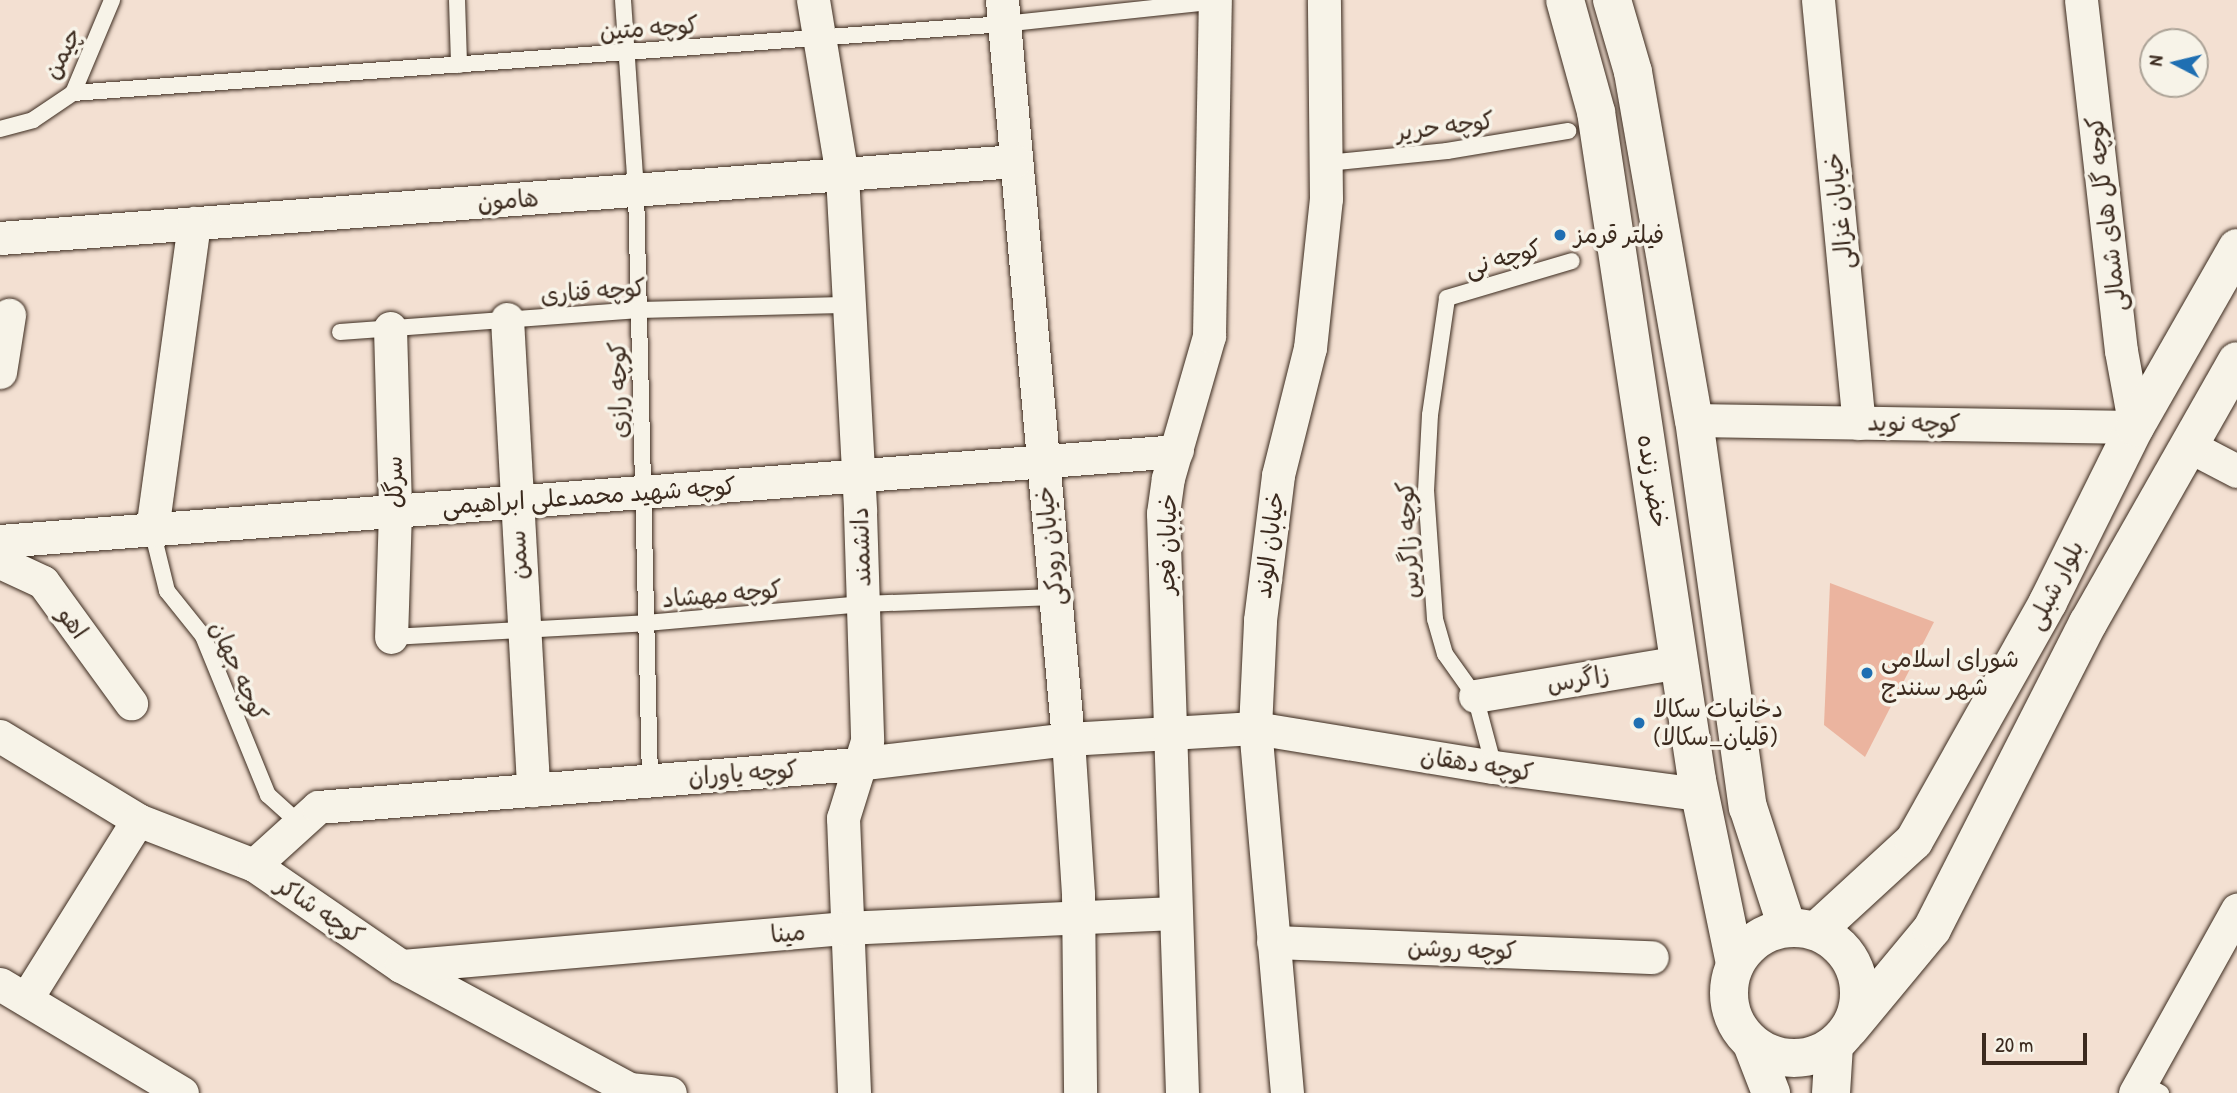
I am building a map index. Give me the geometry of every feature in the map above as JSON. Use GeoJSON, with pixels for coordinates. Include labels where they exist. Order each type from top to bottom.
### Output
{"type":"FeatureCollection","features":[{"type":"Feature","properties":{"kind":"street","name":"دانشمند"},"geometry":{"type":"LineString","coordinates":[[813,0],[842,175],[863,604],[867,741],[856,764],[843,818],[844,928],[854,1093]]}},
{"type":"Feature","properties":{"kind":"street","name":"خیابان فجر"},"geometry":{"type":"LineString","coordinates":[[1182,1093],[1163,513],[1209,336],[1215,0]]}},
{"type":"Feature","properties":{"kind":"street","name":"خیابان الوند"},"geometry":{"type":"LineString","coordinates":[[1287,1093],[1255,728],[1261,620],[1278,475],[1310,348],[1327,163],[1324,0]]}},
{"type":"Feature","properties":{"kind":"street","name":"خضر زنده"},"geometry":{"type":"LineString","coordinates":[[1565,0],[1596,112],[1700,794],[1735,964]]}},
{"type":"Feature","properties":{"kind":"street","name":"خضر زنده"},"geometry":{"type":"LineString","coordinates":[[1612,0],[1633,72],[1694,420],[1748,807],[1802,929]]}},
{"type":"Feature","properties":{"kind":"street","name":"خیابان غزالی"},"geometry":{"type":"LineString","coordinates":[[1818,0],[1859,423]]}},
{"type":"Feature","properties":{"kind":"street","name":"کوچه گل های شمالی"},"geometry":{"type":"LineString","coordinates":[[2081,0],[2121,351],[2135,427]]}},
{"type":"Feature","properties":{"kind":"street","name":"خیابان رودکی"},"geometry":{"type":"LineString","coordinates":[[1003,12],[1041,462],[1068,739],[1078,921],[1080,1093]]}},
{"type":"Feature","properties":{"kind":"street","name":"هامون"},"geometry":{"type":"LineString","coordinates":[[0,237],[1015,161]]}},
{"type":"Feature","properties":{"kind":"street"},"geometry":{"type":"LineString","coordinates":[[152,530],[194,223]]}},
{"type":"Feature","properties":{"kind":"street","name":"بلوار شبلی"},"geometry":{"type":"LineString","coordinates":[[1802,929],[1914,841],[2048,602],[2135,427],[2237,248]]}},
{"type":"Feature","properties":{"kind":"street","name":"سمن"},"geometry":{"type":"LineString","coordinates":[[507,319],[522,630],[533,790]]}},
{"type":"Feature","properties":{"kind":"street","name":"سرگل"},"geometry":{"type":"LineString","coordinates":[[390,328],[394,511],[391,637]]}},
{"type":"Feature","properties":{"kind":"street","name":"بلوار شبلی"},"geometry":{"type":"LineString","coordinates":[[1841,1037],[1933,929],[2088,623],[2237,361]]}},
{"type":"Feature","properties":{"kind":"street","name":"کوچه نوید"},"geometry":{"type":"LineString","coordinates":[[1694,420],[2135,427]]}},
{"type":"Feature","properties":{"kind":"street"},"geometry":{"type":"LineString","coordinates":[[2135,427],[2189,446],[2237,471]]}},
{"type":"Feature","properties":{"kind":"street","name":"کوچه شهید محمدعلی ابراهیمی"},"geometry":{"type":"LineString","coordinates":[[0,541],[1177,451]]}},
{"type":"Feature","properties":{"kind":"street","name":"اهو"},"geometry":{"type":"LineString","coordinates":[[0,562],[43,582],[131,703]]}},
{"type":"Feature","properties":{"kind":"street","name":"زاگرس"},"geometry":{"type":"LineString","coordinates":[[1475,696],[1680,662]]}},
{"type":"Feature","properties":{"kind":"street","name":"کوچه یاوران"},"geometry":{"type":"LineString","coordinates":[[254,865],[318,807],[856,764],[1068,739],[1255,728]]}},
{"type":"Feature","properties":{"kind":"street","name":"کوچه دهقان"},"geometry":{"type":"LineString","coordinates":[[1255,728],[1494,767],[1700,794]]}},
{"type":"Feature","properties":{"kind":"street","name":"کوچه شاکر"},"geometry":{"type":"LineString","coordinates":[[0,736],[138,820],[254,865],[401,966],[633,1091]]}},
{"type":"Feature","properties":{"kind":"street"},"geometry":{"type":"LineString","coordinates":[[138,820],[13,992],[182,1093]]}},
{"type":"Feature","properties":{"kind":"street"},"geometry":{"type":"LineString","coordinates":[[2145,1089],[2237,910]]}},
{"type":"Feature","properties":{"kind":"street","name":"مینا"},"geometry":{"type":"LineString","coordinates":[[401,966],[844,928],[1078,921],[1175,913]]}},
{"type":"Feature","properties":{"kind":"street"},"geometry":{"type":"LineString","coordinates":[[1771,1093],[1752,1044],[1738,1028],[1730,1007],[1729,985],[1735,964],[1757,939],[1802,929],[1840,947],[1856,972],[1859,991],[1841,1037],[1830,1093]]}},
{"type":"Feature","properties":{"kind":"street","name":"کوچه روشن"},"geometry":{"type":"LineString","coordinates":[[1273,942],[1652,957]]}},
{"type":"Feature","properties":{"kind":"street"},"geometry":{"type":"LineString","coordinates":[[1752,1044],[1793,1059],[1815,1055],[1841,1037]]}},
{"type":"Feature","properties":{"kind":"street"},"geometry":{"type":"LineString","coordinates":[[633,1091],[670,1093]]}},
{"type":"Feature","properties":{"kind":"lane","name":"چیمن"},"geometry":{"type":"LineString","coordinates":[[0,128],[33,120],[73,93],[112,0]]}},
{"type":"Feature","properties":{"kind":"lane"},"geometry":{"type":"LineString","coordinates":[[457,0],[459,65]]}},
{"type":"Feature","properties":{"kind":"lane","name":"کوچه رازی"},"geometry":{"type":"LineString","coordinates":[[623,0],[636,190],[650,780]]}},
{"type":"Feature","properties":{"kind":"lane","name":"کوچه متین"},"geometry":{"type":"LineString","coordinates":[[73,93],[821,38],[1003,12],[1228,0]]}},
{"type":"Feature","properties":{"kind":"lane","name":"کوچه حریر"},"geometry":{"type":"LineString","coordinates":[[1327,163],[1447,151],[1568,131]]}},
{"type":"Feature","properties":{"kind":"lane","name":"کوچه نی"},"geometry":{"type":"LineString","coordinates":[[1447,298],[1572,261]]}},
{"type":"Feature","properties":{"kind":"lane","name":"کوچه زاگرس"},"geometry":{"type":"LineString","coordinates":[[1447,298],[1430,415],[1429,555],[1435,619],[1445,654],[1475,696],[1494,767]]}},
{"type":"Feature","properties":{"kind":"lane","name":"کوچه قناری"},"geometry":{"type":"LineString","coordinates":[[340,332],[639,310],[849,305]]}},
{"type":"Feature","properties":{"kind":"lane","name":"کوچه جهان"},"geometry":{"type":"LineString","coordinates":[[152,530],[167,591],[203,636],[268,795],[299,823]]}},
{"type":"Feature","properties":{"kind":"lane","name":"کوچه مهشاد"},"geometry":{"type":"LineString","coordinates":[[391,637],[646,623],[863,604],[1056,597]]}},
{"type":"Feature","properties":{"kind":"building","name":"شورای اسلامی شهر سنندج"},"geometry":{"type":"Polygon","coordinates":[[[1830,583],[1934,622],[1865,757],[1824,725],[1830,583]]]}},
{"type":"Feature","properties":{"kind":"place","name":"فیلتر قرمز"},"geometry":{"type":"Point","coordinates":[1560,235]}},
{"type":"Feature","properties":{"kind":"place","name":"شورای اسلامی شهر سنندج"},"geometry":{"type":"Point","coordinates":[1867,673]}},
{"type":"Feature","properties":{"kind":"place","name":"دخانیات سکالا (قلیان_سکالا)"},"geometry":{"type":"Point","coordinates":[1639,723]}}]}
